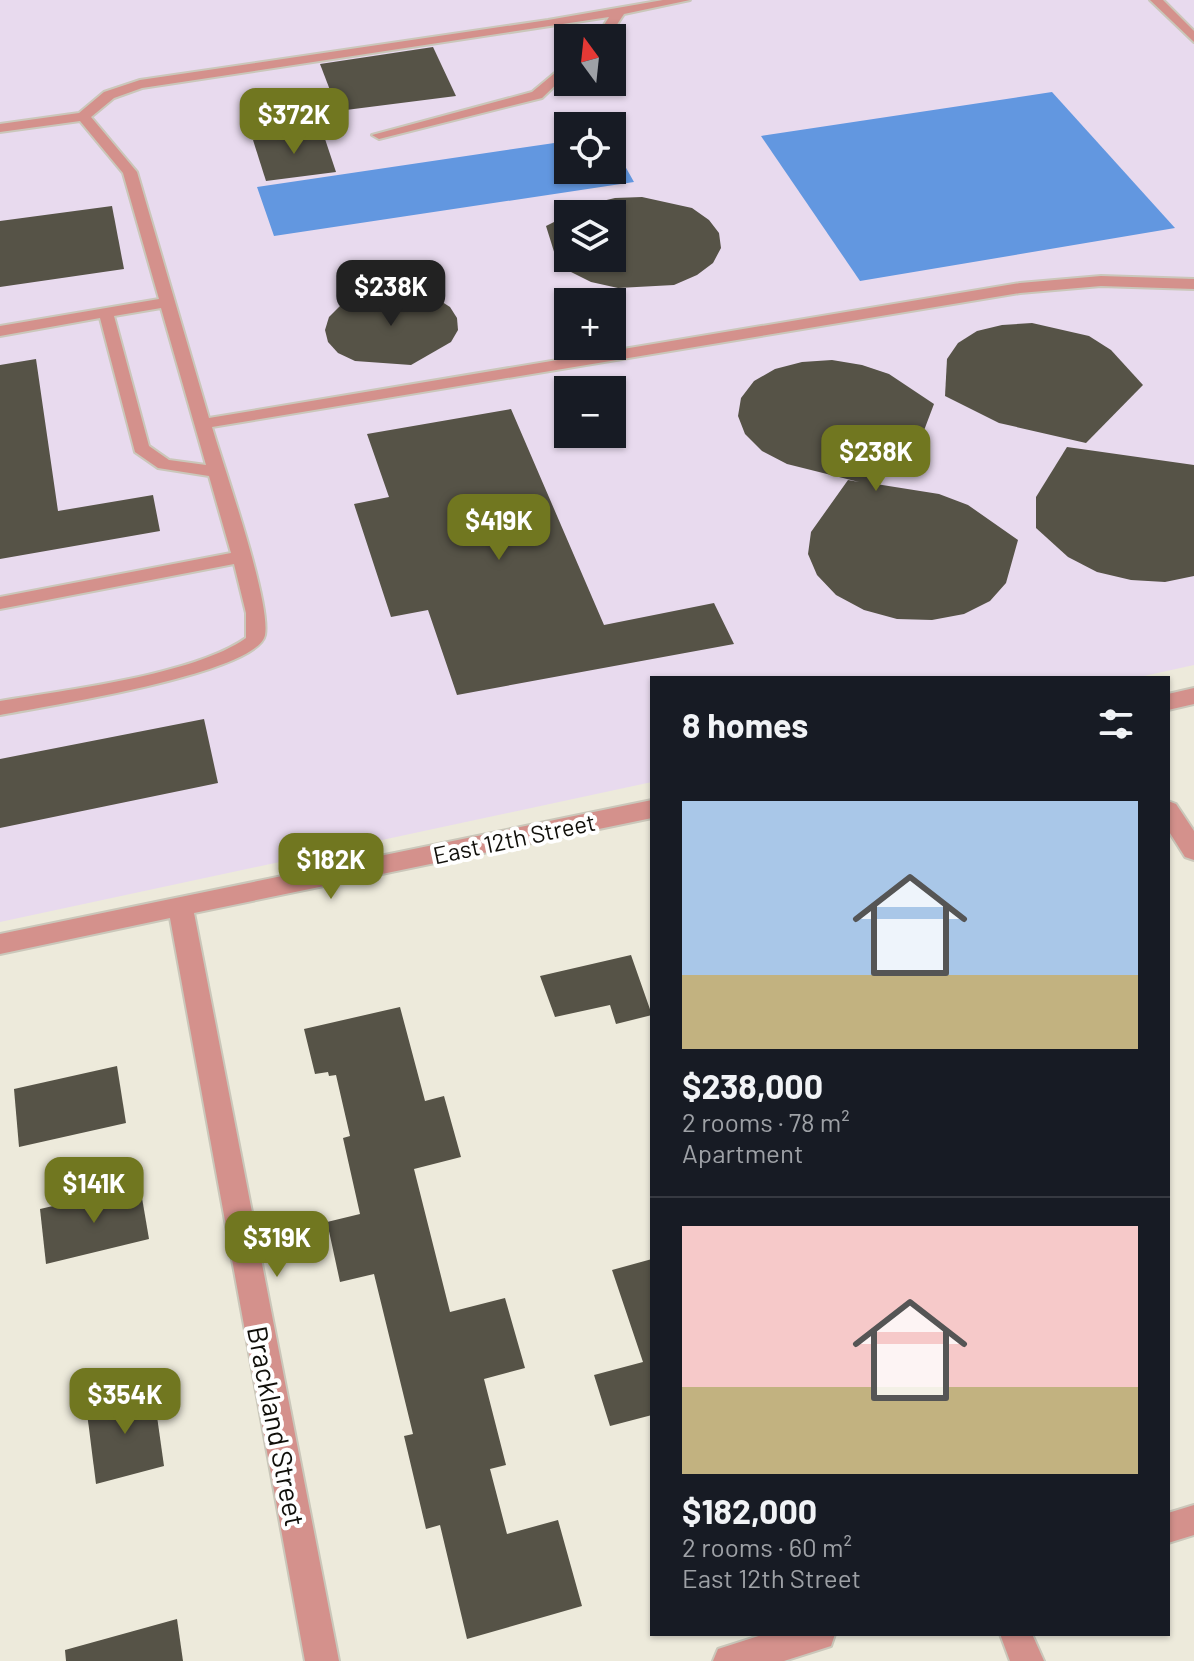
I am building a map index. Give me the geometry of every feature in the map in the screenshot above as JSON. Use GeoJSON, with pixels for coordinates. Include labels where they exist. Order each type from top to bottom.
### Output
{"type":"FeatureCollection","features":[{"type":"Feature","properties":{"kind":"street"},"geometry":{"type":"LineString","coordinates":[[1170,702],[1194,696]]}},
{"type":"Feature","properties":{"kind":"street","name":"East 12th Street"},"geometry":{"type":"LineString","coordinates":[[0,944],[650,809]]}},
{"type":"Feature","properties":{"kind":"street"},"geometry":{"type":"LineString","coordinates":[[1170,813],[1194,851]]}},
{"type":"Feature","properties":{"kind":"street","name":"Brackland Street"},"geometry":{"type":"LineString","coordinates":[[180,907],[322,1661]]}},
{"type":"Feature","properties":{"kind":"street"},"geometry":{"type":"LineString","coordinates":[[1170,1527],[1194,1520]]}},
{"type":"Feature","properties":{"kind":"street"},"geometry":{"type":"LineString","coordinates":[[730,1661],[812,1636]]}},
{"type":"Feature","properties":{"kind":"street"},"geometry":{"type":"LineString","coordinates":[[1017,1636],[1027,1661]]}},
{"type":"Feature","properties":{"kind":"lane"},"geometry":{"type":"LineString","coordinates":[[0,128],[83,116],[109,95],[140,84],[684,0]]}},
{"type":"Feature","properties":{"kind":"lane"},"geometry":{"type":"LineString","coordinates":[[1156,0],[1194,38]]}},
{"type":"Feature","properties":{"kind":"lane"},"geometry":{"type":"LineString","coordinates":[[611,24],[619,12]]}},
{"type":"Feature","properties":{"kind":"lane"},"geometry":{"type":"LineString","coordinates":[[379,135],[537,95],[554,79]]}},
{"type":"Feature","properties":{"kind":"lane"},"geometry":{"type":"LineString","coordinates":[[0,708],[209,665],[242,651],[255,640],[257,627],[241,557],[130,172],[83,116]]}},
{"type":"Feature","properties":{"kind":"lane"},"geometry":{"type":"LineString","coordinates":[[202,424],[1020,288],[1101,281],[1194,284]]}},
{"type":"Feature","properties":{"kind":"lane"},"geometry":{"type":"LineString","coordinates":[[0,331],[167,302]]}},
{"type":"Feature","properties":{"kind":"lane"},"geometry":{"type":"LineString","coordinates":[[106,313],[141,448],[164,464],[216,472]]}},
{"type":"Feature","properties":{"kind":"lane"},"geometry":{"type":"LineString","coordinates":[[0,603],[241,557]]}},
{"type":"Feature","properties":{"kind":"shaded area"},"geometry":{"type":"Polygon","coordinates":[[[0,0],[1194,0],[1194,665],[1144,676],[650,676],[650,782],[0,922],[0,0]]]}},
{"type":"Feature","properties":{"kind":"water"},"geometry":{"type":"Polygon","coordinates":[[[1052,92],[1175,228],[860,281],[761,136],[1052,92]]]}},
{"type":"Feature","properties":{"kind":"water"},"geometry":{"type":"Polygon","coordinates":[[[554,143],[554,184],[621,184],[274,236],[257,187],[554,143]]]}},
{"type":"Feature","properties":{"kind":"water"},"geometry":{"type":"Polygon","coordinates":[[[626,168],[634,182],[626,183],[626,168]]]}},
{"type":"Feature","properties":{"kind":"building"},"geometry":{"type":"Polygon","coordinates":[[[433,47],[456,96],[338,111],[320,64],[433,47]]]}},
{"type":"Feature","properties":{"kind":"building"},"geometry":{"type":"Polygon","coordinates":[[[322,130],[336,172],[266,181],[253,140],[322,130]]]}},
{"type":"Feature","properties":{"kind":"building"},"geometry":{"type":"Polygon","coordinates":[[[642,197],[692,208],[709,220],[719,233],[721,248],[713,263],[697,275],[674,285],[618,288],[591,282],[571,272],[626,272],[626,200],[607,200],[642,197]]]}},
{"type":"Feature","properties":{"kind":"building"},"geometry":{"type":"Polygon","coordinates":[[[112,206],[124,269],[0,287],[0,221],[112,206]]]}},
{"type":"Feature","properties":{"kind":"building"},"geometry":{"type":"Polygon","coordinates":[[[554,222],[554,252],[546,226],[554,222]]]}},
{"type":"Feature","properties":{"kind":"building"},"geometry":{"type":"Polygon","coordinates":[[[398,290],[436,298],[450,307],[457,318],[458,330],[451,342],[411,365],[355,361],[338,353],[328,342],[325,330],[329,317],[340,306],[357,297],[398,290]]]}},
{"type":"Feature","properties":{"kind":"building"},"geometry":{"type":"Polygon","coordinates":[[[1032,323],[1089,336],[1111,350],[1143,385],[1086,443],[999,423],[945,396],[947,359],[958,343],[977,331],[1032,323]]]}},
{"type":"Feature","properties":{"kind":"building"},"geometry":{"type":"Polygon","coordinates":[[[36,359],[58,511],[153,495],[160,531],[0,559],[0,365],[36,359]]]}},
{"type":"Feature","properties":{"kind":"building"},"geometry":{"type":"Polygon","coordinates":[[[832,360],[889,374],[934,404],[920,441],[876,484],[939,494],[968,505],[1018,540],[1006,583],[990,601],[964,614],[932,620],[897,619],[864,610],[836,595],[817,575],[808,554],[811,532],[848,480],[859,482],[787,464],[762,451],[745,434],[738,416],[741,398],[754,381],[775,369],[802,362],[832,360]]]}},
{"type":"Feature","properties":{"kind":"building"},"geometry":{"type":"Polygon","coordinates":[[[511,409],[604,625],[714,603],[734,644],[457,695],[428,610],[391,617],[354,504],[389,497],[367,434],[511,409]]]}},
{"type":"Feature","properties":{"kind":"building"},"geometry":{"type":"Polygon","coordinates":[[[1067,447],[1194,465],[1194,576],[1165,582],[1131,580],[1097,572],[1068,557],[1036,528],[1036,497],[1067,447]]]}},
{"type":"Feature","properties":{"kind":"building"},"geometry":{"type":"Polygon","coordinates":[[[204,719],[218,783],[0,828],[0,759],[204,719]]]}},
{"type":"Feature","properties":{"kind":"building"},"geometry":{"type":"Polygon","coordinates":[[[631,955],[650,1016],[616,1024],[610,1005],[555,1017],[540,976],[631,955]]]}},
{"type":"Feature","properties":{"kind":"building"},"geometry":{"type":"Polygon","coordinates":[[[400,1007],[425,1101],[444,1096],[461,1157],[414,1169],[450,1312],[505,1298],[525,1368],[484,1379],[506,1465],[490,1469],[507,1534],[558,1520],[582,1606],[467,1639],[440,1525],[426,1529],[404,1436],[413,1434],[374,1274],[340,1282],[327,1222],[360,1214],[343,1138],[350,1136],[336,1075],[329,1076],[328,1072],[315,1074],[304,1029],[400,1007]]]}},
{"type":"Feature","properties":{"kind":"building"},"geometry":{"type":"Polygon","coordinates":[[[117,1066],[126,1123],[19,1147],[14,1089],[117,1066]]]}},
{"type":"Feature","properties":{"kind":"building"},"geometry":{"type":"Polygon","coordinates":[[[140,1186],[149,1239],[46,1264],[40,1209],[140,1186]]]}},
{"type":"Feature","properties":{"kind":"building"},"geometry":{"type":"Polygon","coordinates":[[[650,1260],[650,1416],[610,1426],[594,1375],[643,1362],[612,1270],[650,1260]]]}},
{"type":"Feature","properties":{"kind":"building"},"geometry":{"type":"Polygon","coordinates":[[[153,1388],[164,1466],[96,1484],[86,1405],[153,1388]]]}},
{"type":"Feature","properties":{"kind":"building"},"geometry":{"type":"Polygon","coordinates":[[[177,1619],[183,1661],[66,1661],[65,1650],[177,1619]]]}}]}
